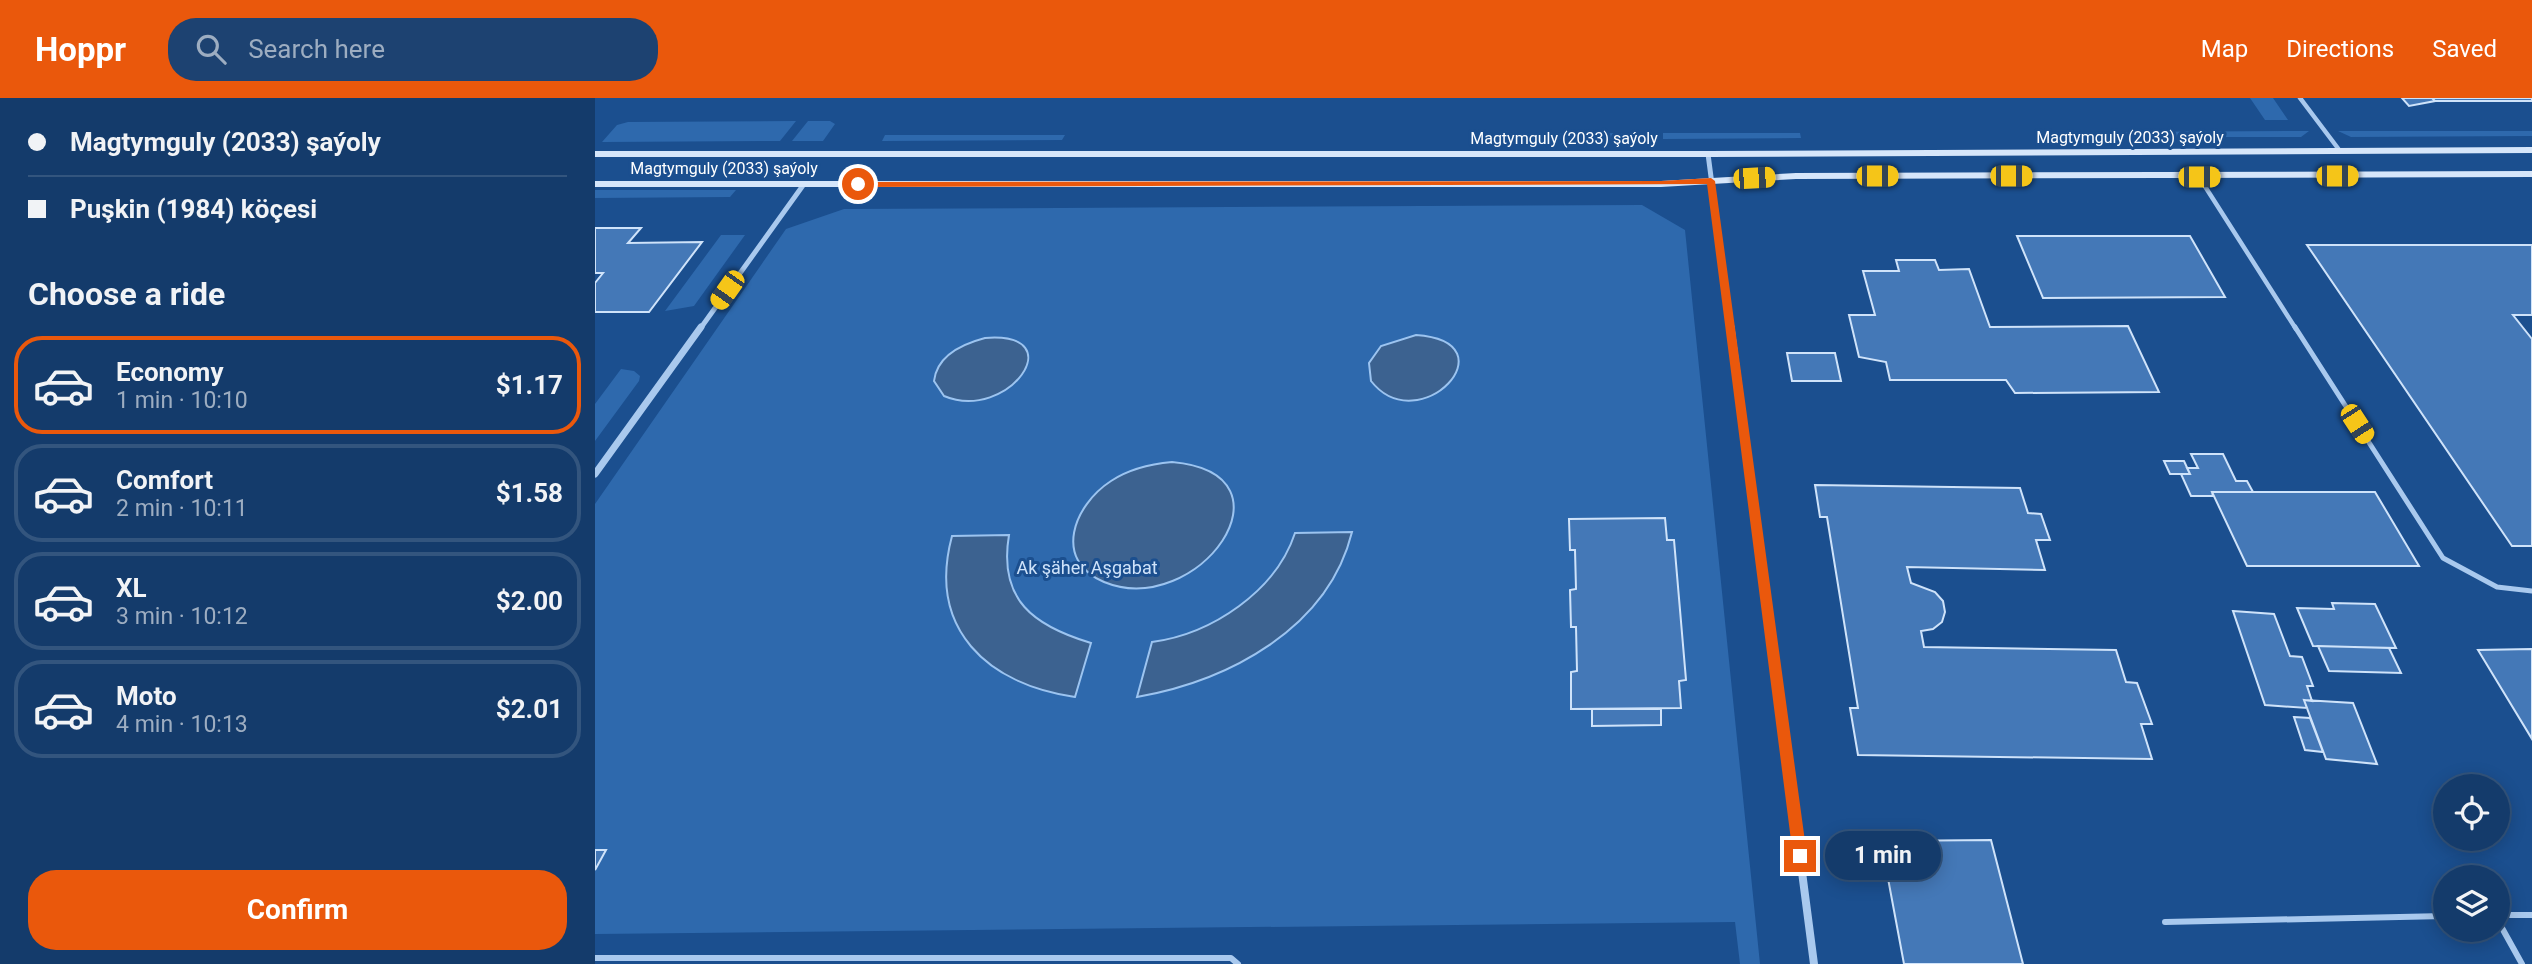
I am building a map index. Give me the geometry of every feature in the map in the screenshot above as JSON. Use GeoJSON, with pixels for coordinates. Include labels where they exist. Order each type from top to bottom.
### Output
{"type":"FeatureCollection","features":[{"type":"Feature","properties":{"kind":"main road","name":"Magtymguly (2033) şaýoly"},"geometry":{"type":"LineString","coordinates":[[595,154],[1707,154],[2532,149]]}},
{"type":"Feature","properties":{"kind":"main road","name":"Magtymguly (2033) şaýoly"},"geometry":{"type":"LineString","coordinates":[[595,184],[1661,184],[1796,176],[2532,174]]}},
{"type":"Feature","properties":{"kind":"street"},"geometry":{"type":"LineString","coordinates":[[1707,154],[1814,964]]}},
{"type":"Feature","properties":{"kind":"street"},"geometry":{"type":"LineString","coordinates":[[595,474],[804,184]]}},
{"type":"Feature","properties":{"kind":"lane"},"geometry":{"type":"LineString","coordinates":[[2300,98],[2341,152]]}},
{"type":"Feature","properties":{"kind":"lane"},"geometry":{"type":"LineString","coordinates":[[2199,177],[2443,558],[2497,587],[2532,591]]}},
{"type":"Feature","properties":{"kind":"lane"},"geometry":{"type":"LineString","coordinates":[[2510,916],[2532,915]]}},
{"type":"Feature","properties":{"kind":"lane"},"geometry":{"type":"LineString","coordinates":[[2165,922],[2433,916]]}},
{"type":"Feature","properties":{"kind":"lane"},"geometry":{"type":"LineString","coordinates":[[2510,941],[2522,964]]}},
{"type":"Feature","properties":{"kind":"lane"},"geometry":{"type":"LineString","coordinates":[[595,958],[687,961],[1231,958],[1238,964]]}},
{"type":"Feature","properties":{"kind":"green space"},"geometry":{"type":"Polygon","coordinates":[[[2250,98],[2273,98],[2288,120],[2265,120],[2250,98]]]}},
{"type":"Feature","properties":{"kind":"green space"},"geometry":{"type":"Polygon","coordinates":[[[796,121],[780,141],[602,142],[617,125],[628,122],[796,121]]]}},
{"type":"Feature","properties":{"kind":"green space"},"geometry":{"type":"Polygon","coordinates":[[[808,121],[830,121],[835,124],[823,141],[792,141],[808,121]]]}},
{"type":"Feature","properties":{"kind":"green space"},"geometry":{"type":"Polygon","coordinates":[[[2309,131],[2301,137],[2116,137],[2112,132],[2309,131]]]}},
{"type":"Feature","properties":{"kind":"green space"},"geometry":{"type":"Polygon","coordinates":[[[2338,131],[2532,131],[2532,136],[2351,137],[2338,131]]]}},
{"type":"Feature","properties":{"kind":"green space"},"geometry":{"type":"Polygon","coordinates":[[[1646,133],[1647,139],[1491,139],[1492,134],[1646,133]]]}},
{"type":"Feature","properties":{"kind":"green space"},"geometry":{"type":"Polygon","coordinates":[[[1663,133],[1800,133],[1801,138],[1663,139],[1663,133]]]}},
{"type":"Feature","properties":{"kind":"green space"},"geometry":{"type":"Polygon","coordinates":[[[885,135],[1065,135],[1062,140],[882,141],[885,135]]]}},
{"type":"Feature","properties":{"kind":"green space"},"geometry":{"type":"Polygon","coordinates":[[[595,190],[736,190],[730,197],[595,198],[595,190]]]}},
{"type":"Feature","properties":{"kind":"green space","name":"Ak şäher Aşgabat"},"geometry":{"type":"Polygon","coordinates":[[[1642,205],[1685,230],[1760,964],[1740,964],[1735,922],[595,934],[595,504],[786,229],[844,209],[1642,205]]]}},
{"type":"Feature","properties":{"kind":"green space"},"geometry":{"type":"Polygon","coordinates":[[[721,235],[745,235],[694,306],[665,311],[721,235]]]}},
{"type":"Feature","properties":{"kind":"green space"},"geometry":{"type":"Polygon","coordinates":[[[621,369],[634,371],[640,376],[639,381],[595,441],[595,404],[621,369]]]}},
{"type":"Feature","properties":{"kind":"shaded area"},"geometry":{"type":"Polygon","coordinates":[[[1416,335],[1444,341],[1457,354],[1457,369],[1448,384],[1432,395],[1412,401],[1391,397],[1371,381],[1369,363],[1381,346],[1416,335]]]}},
{"type":"Feature","properties":{"kind":"shaded area"},"geometry":{"type":"Polygon","coordinates":[[[985,338],[1011,340],[1025,348],[1028,360],[1022,374],[1009,388],[990,397],[968,401],[944,396],[934,381],[940,364],[960,347],[985,338]]]}},
{"type":"Feature","properties":{"kind":"shaded area"},"geometry":{"type":"Polygon","coordinates":[[[1172,462],[1211,472],[1230,491],[1233,515],[1222,541],[1201,564],[1172,581],[1139,588],[1104,582],[1088,572],[1078,560],[1074,547],[1074,532],[1087,504],[1098,491],[1125,473],[1172,462]]]}},
{"type":"Feature","properties":{"kind":"shaded area"},"geometry":{"type":"Polygon","coordinates":[[[1352,532],[1340,566],[1321,596],[1297,623],[1270,645],[1206,678],[1137,697],[1152,642],[1197,630],[1239,606],[1273,573],[1286,554],[1295,533],[1352,532]]]}},
{"type":"Feature","properties":{"kind":"shaded area"},"geometry":{"type":"Polygon","coordinates":[[[1009,535],[1009,577],[1015,593],[1025,607],[1053,628],[1091,643],[1075,697],[1043,690],[1015,679],[991,665],[971,646],[957,624],[948,599],[946,569],[952,536],[1009,535]]]}},
{"type":"Feature","properties":{"kind":"building"},"geometry":{"type":"Polygon","coordinates":[[[2402,98],[2432,98],[2435,101],[2409,106],[2402,98]]]}},
{"type":"Feature","properties":{"kind":"building"},"geometry":{"type":"Polygon","coordinates":[[[2432,98],[2532,98],[2532,101],[2435,101],[2432,98]]]}},
{"type":"Feature","properties":{"kind":"building"},"geometry":{"type":"Polygon","coordinates":[[[595,228],[641,228],[628,243],[702,242],[649,312],[595,312],[595,283],[603,273],[595,273],[595,228]]]}},
{"type":"Feature","properties":{"kind":"building"},"geometry":{"type":"Polygon","coordinates":[[[2017,236],[2190,236],[2225,297],[2043,298],[2017,236]]]}},
{"type":"Feature","properties":{"kind":"building"},"geometry":{"type":"Polygon","coordinates":[[[2307,245],[2532,245],[2532,315],[2513,315],[2532,339],[2532,546],[2512,546],[2307,245]]]}},
{"type":"Feature","properties":{"kind":"building"},"geometry":{"type":"Polygon","coordinates":[[[1896,260],[1935,260],[1939,270],[1969,269],[1990,327],[2128,326],[2159,392],[2015,393],[2006,380],[1890,380],[1886,362],[1859,357],[1849,315],[1875,315],[1863,271],[1899,271],[1896,260]]]}},
{"type":"Feature","properties":{"kind":"building"},"geometry":{"type":"Polygon","coordinates":[[[1787,353],[1835,353],[1841,381],[1792,381],[1787,353]]]}},
{"type":"Feature","properties":{"kind":"building"},"geometry":{"type":"Polygon","coordinates":[[[2191,454],[2223,454],[2236,481],[2247,481],[2253,492],[2212,492],[2213,496],[2191,496],[2181,474],[2190,474],[2187,468],[2198,468],[2191,454]]]}},
{"type":"Feature","properties":{"kind":"building"},"geometry":{"type":"Polygon","coordinates":[[[2164,461],[2184,461],[2190,474],[2170,474],[2164,461]]]}},
{"type":"Feature","properties":{"kind":"building"},"geometry":{"type":"Polygon","coordinates":[[[1815,485],[2020,488],[2028,513],[2041,514],[2050,540],[2036,540],[2045,570],[1907,567],[1911,583],[1935,592],[1943,601],[1945,612],[1942,622],[1933,629],[1921,631],[1924,647],[2116,650],[2126,682],[2137,683],[2152,724],[2141,724],[2152,759],[1858,755],[1850,708],[1858,708],[1827,517],[1820,517],[1815,485]]]}},
{"type":"Feature","properties":{"kind":"building"},"geometry":{"type":"Polygon","coordinates":[[[2212,492],[2375,492],[2419,566],[2247,566],[2212,492]]]}},
{"type":"Feature","properties":{"kind":"building"},"geometry":{"type":"Polygon","coordinates":[[[1665,518],[1667,540],[1674,540],[1686,680],[1679,681],[1681,708],[1571,709],[1571,672],[1577,671],[1576,627],[1571,627],[1570,590],[1576,589],[1575,550],[1570,550],[1569,519],[1665,518]]]}},
{"type":"Feature","properties":{"kind":"building"},"geometry":{"type":"Polygon","coordinates":[[[2332,603],[2375,604],[2396,648],[2313,646],[2297,608],[2334,609],[2332,603]]]}},
{"type":"Feature","properties":{"kind":"building"},"geometry":{"type":"Polygon","coordinates":[[[2233,611],[2274,614],[2290,656],[2302,657],[2313,686],[2307,686],[2312,701],[2304,700],[2307,708],[2265,705],[2233,611]]]}},
{"type":"Feature","properties":{"kind":"building"},"geometry":{"type":"Polygon","coordinates":[[[2318,646],[2389,648],[2401,673],[2329,671],[2318,646]]]}},
{"type":"Feature","properties":{"kind":"building"},"geometry":{"type":"Polygon","coordinates":[[[2532,649],[2532,739],[2478,650],[2532,649]]]}},
{"type":"Feature","properties":{"kind":"building"},"geometry":{"type":"Polygon","coordinates":[[[2304,700],[2353,703],[2377,764],[2326,759],[2304,700]]]}},
{"type":"Feature","properties":{"kind":"building"},"geometry":{"type":"Polygon","coordinates":[[[1592,709],[1661,709],[1661,725],[1592,726],[1592,709]]]}},
{"type":"Feature","properties":{"kind":"building"},"geometry":{"type":"Polygon","coordinates":[[[2294,717],[2310,718],[2323,752],[2305,750],[2294,717]]]}},
{"type":"Feature","properties":{"kind":"building"},"geometry":{"type":"Polygon","coordinates":[[[1991,840],[2023,964],[1904,964],[1881,841],[1991,840]]]}},
{"type":"Feature","properties":{"kind":"building"},"geometry":{"type":"Polygon","coordinates":[[[595,850],[606,850],[595,870],[595,850]]]}},
{"type":"Feature","properties":{"kind":"route"},"geometry":{"type":"LineString","coordinates":[[858,184],[1661,184],[1711,181],[1800,856]]}}]}
